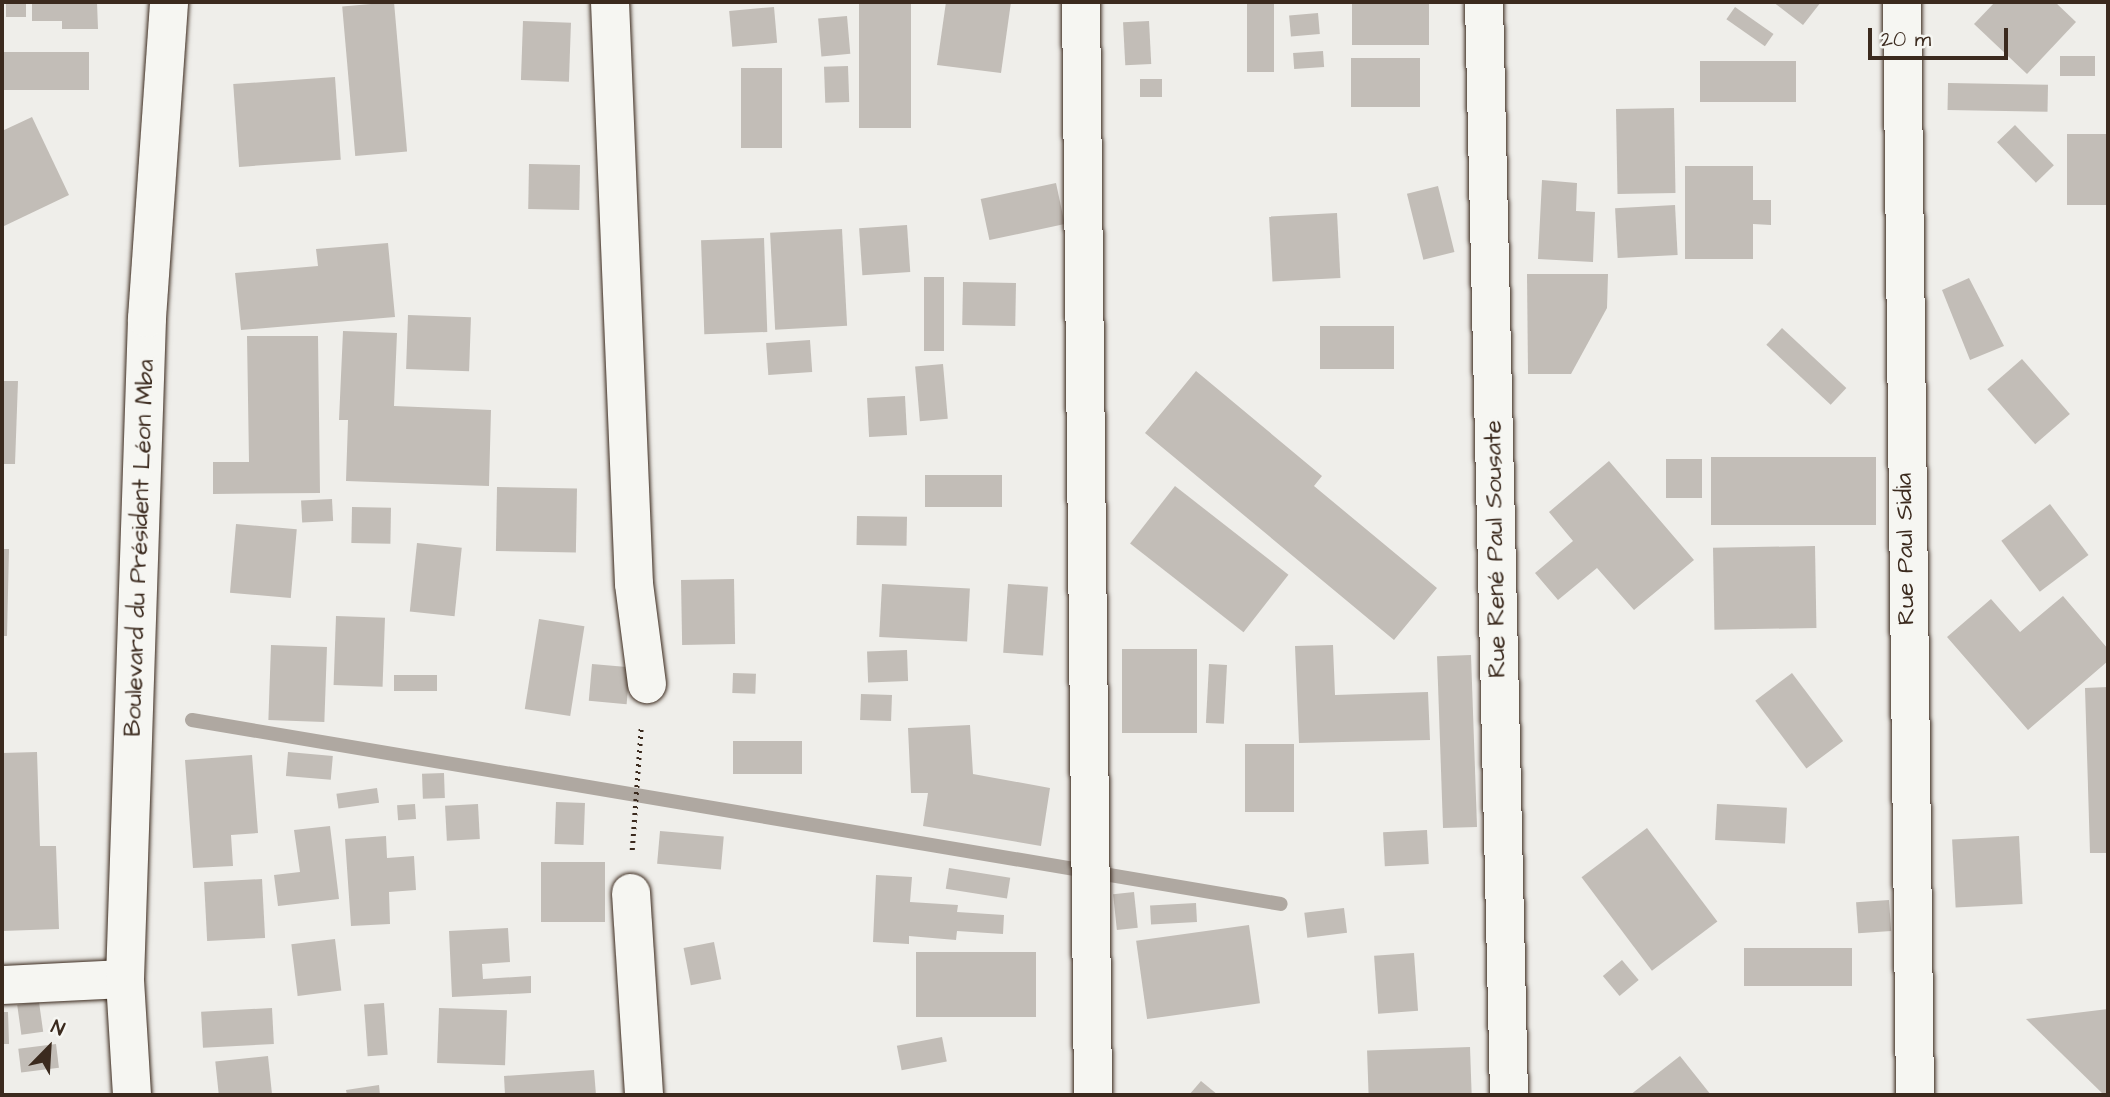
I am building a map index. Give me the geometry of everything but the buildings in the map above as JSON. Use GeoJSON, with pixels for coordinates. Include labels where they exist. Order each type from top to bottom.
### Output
{"type":"FeatureCollection","features":[{"type":"Feature","properties":{"kind":"street","name":"Boulevard du Président Léon Mba"},"geometry":{"type":"LineString","coordinates":[[132,1095],[125,979],[147,318],[169,2]]}},
{"type":"Feature","properties":{"kind":"street"},"geometry":{"type":"LineString","coordinates":[[610,2],[634,584],[647,684]]}},
{"type":"Feature","properties":{"kind":"street"},"geometry":{"type":"LineString","coordinates":[[1081,2],[1093,1095]]}},
{"type":"Feature","properties":{"kind":"street","name":"Rue René Paul Sousate"},"geometry":{"type":"LineString","coordinates":[[1484,2],[1509,1095]]}},
{"type":"Feature","properties":{"kind":"street","name":"Rue Paul Sidia"},"geometry":{"type":"LineString","coordinates":[[1902,2],[1914,1095]]}},
{"type":"Feature","properties":{"kind":"street"},"geometry":{"type":"LineString","coordinates":[[631,893],[644,1095]]}},
{"type":"Feature","properties":{"kind":"street"},"geometry":{"type":"LineString","coordinates":[[2,985],[125,979]]}},
{"type":"Feature","properties":{"kind":"path"},"geometry":{"type":"LineString","coordinates":[[632,827],[638,743]]}},
{"type":"Feature","properties":{"kind":"waterway"},"geometry":{"type":"LineString","coordinates":[[192,720],[1281,904]]}}]}
